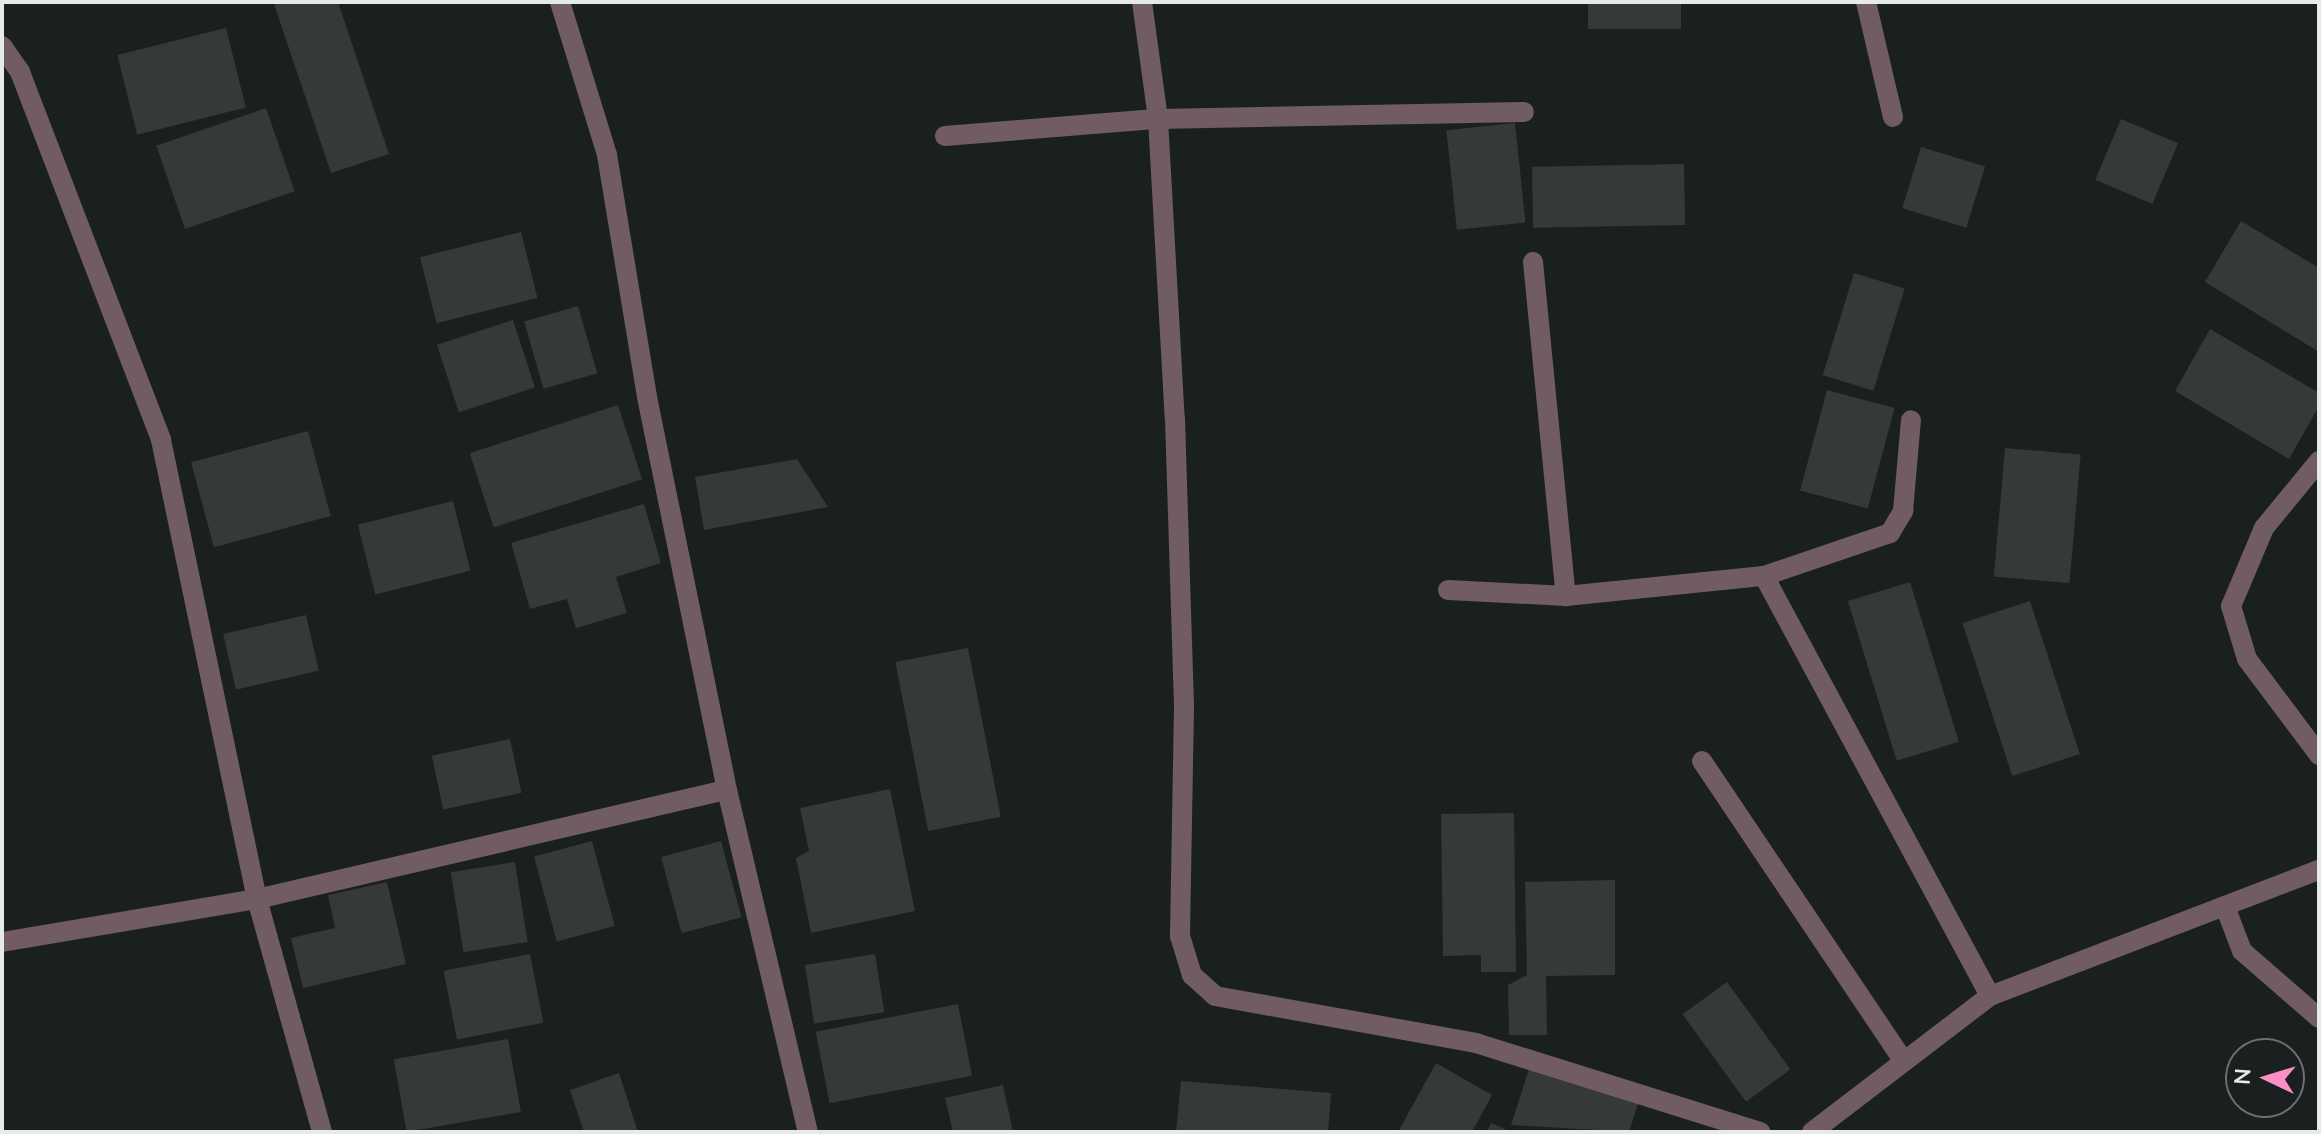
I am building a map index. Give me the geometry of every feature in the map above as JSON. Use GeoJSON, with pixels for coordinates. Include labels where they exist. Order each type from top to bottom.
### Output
{"type":"FeatureCollection","features":[{"type":"Feature","properties":{"kind":"street"},"geometry":{"type":"LineString","coordinates":[[560,2],[607,155],[647,397],[727,790],[808,1132]]}},
{"type":"Feature","properties":{"kind":"street"},"geometry":{"type":"LineString","coordinates":[[1142,2],[1158,119],[1182,622],[1180,936],[1192,975],[1215,996],[1490,1046],[1760,1132]]}},
{"type":"Feature","properties":{"kind":"street"},"geometry":{"type":"LineString","coordinates":[[1866,2],[1893,117]]}},
{"type":"Feature","properties":{"kind":"street"},"geometry":{"type":"LineString","coordinates":[[2,46],[20,72],[161,440],[257,899],[322,1132]]}},
{"type":"Feature","properties":{"kind":"street"},"geometry":{"type":"LineString","coordinates":[[945,136],[1158,119],[1524,112]]}},
{"type":"Feature","properties":{"kind":"street"},"geometry":{"type":"LineString","coordinates":[[1533,262],[1566,596]]}},
{"type":"Feature","properties":{"kind":"street"},"geometry":{"type":"LineString","coordinates":[[1448,590],[1566,596],[1764,576],[1890,533],[1903,511],[1911,420]]}},
{"type":"Feature","properties":{"kind":"street"},"geometry":{"type":"LineString","coordinates":[[2319,461],[2264,528],[2231,606],[2247,659],[2319,755]]}},
{"type":"Feature","properties":{"kind":"street"},"geometry":{"type":"LineString","coordinates":[[1764,576],[1990,996]]}},
{"type":"Feature","properties":{"kind":"street"},"geometry":{"type":"LineString","coordinates":[[1702,761],[1901,1057]]}},
{"type":"Feature","properties":{"kind":"street"},"geometry":{"type":"LineString","coordinates":[[2,942],[257,899],[727,790]]}},
{"type":"Feature","properties":{"kind":"street"},"geometry":{"type":"LineString","coordinates":[[1812,1132],[1901,1057],[1990,996],[2226,909],[2319,870]]}},
{"type":"Feature","properties":{"kind":"street"},"geometry":{"type":"LineString","coordinates":[[2226,909],[2242,951],[2319,1018]]}},
{"type":"Feature","properties":{"kind":"building"},"geometry":{"type":"Polygon","coordinates":[[[338,2],[389,154],[331,173],[274,4],[338,2]]]}},
{"type":"Feature","properties":{"kind":"building"},"geometry":{"type":"Polygon","coordinates":[[[1588,2],[1681,2],[1681,29],[1588,29],[1588,2]]]}},
{"type":"Feature","properties":{"kind":"building"},"geometry":{"type":"Polygon","coordinates":[[[226,28],[246,108],[137,135],[117,55],[226,28]]]}},
{"type":"Feature","properties":{"kind":"building"},"geometry":{"type":"Polygon","coordinates":[[[266,108],[295,191],[185,229],[156,146],[266,108]]]}},
{"type":"Feature","properties":{"kind":"building"},"geometry":{"type":"Polygon","coordinates":[[[2121,119],[2178,143],[2152,204],[2095,180],[2121,119]]]}},
{"type":"Feature","properties":{"kind":"building"},"geometry":{"type":"Polygon","coordinates":[[[1515,123],[1525,222],[1457,230],[1446,130],[1515,123]]]}},
{"type":"Feature","properties":{"kind":"building"},"geometry":{"type":"Polygon","coordinates":[[[1921,147],[1985,167],[1966,228],[1902,208],[1921,147]]]}},
{"type":"Feature","properties":{"kind":"building"},"geometry":{"type":"Polygon","coordinates":[[[1684,164],[1685,225],[1533,228],[1532,167],[1684,164]]]}},
{"type":"Feature","properties":{"kind":"building"},"geometry":{"type":"Polygon","coordinates":[[[2241,221],[2319,268],[2319,352],[2205,282],[2241,221]]]}},
{"type":"Feature","properties":{"kind":"building"},"geometry":{"type":"Polygon","coordinates":[[[521,232],[537,298],[437,323],[420,257],[521,232]]]}},
{"type":"Feature","properties":{"kind":"building"},"geometry":{"type":"Polygon","coordinates":[[[1854,273],[1905,288],[1873,391],[1823,375],[1854,273]]]}},
{"type":"Feature","properties":{"kind":"building"},"geometry":{"type":"Polygon","coordinates":[[[578,306],[597,373],[543,389],[524,321],[578,306]]]}},
{"type":"Feature","properties":{"kind":"building"},"geometry":{"type":"Polygon","coordinates":[[[513,320],[535,388],[459,412],[437,345],[513,320]]]}},
{"type":"Feature","properties":{"kind":"building"},"geometry":{"type":"Polygon","coordinates":[[[2210,329],[2319,393],[2319,406],[2289,459],[2175,391],[2210,329]]]}},
{"type":"Feature","properties":{"kind":"building"},"geometry":{"type":"Polygon","coordinates":[[[1827,390],[1895,408],[1868,509],[1800,490],[1827,390]]]}},
{"type":"Feature","properties":{"kind":"building"},"geometry":{"type":"Polygon","coordinates":[[[618,405],[642,479],[494,527],[470,453],[618,405]]]}},
{"type":"Feature","properties":{"kind":"building"},"geometry":{"type":"Polygon","coordinates":[[[308,431],[331,516],[214,547],[191,462],[308,431]]]}},
{"type":"Feature","properties":{"kind":"building"},"geometry":{"type":"Polygon","coordinates":[[[2005,448],[2081,455],[2069,583],[1994,577],[2005,448]]]}},
{"type":"Feature","properties":{"kind":"building"},"geometry":{"type":"Polygon","coordinates":[[[797,459],[828,507],[704,530],[695,477],[797,459]]]}},
{"type":"Feature","properties":{"kind":"building"},"geometry":{"type":"Polygon","coordinates":[[[453,501],[470,571],[375,595],[358,525],[453,501]]]}},
{"type":"Feature","properties":{"kind":"building"},"geometry":{"type":"Polygon","coordinates":[[[644,504],[661,563],[616,577],[627,613],[576,628],[567,599],[530,609],[511,543],[644,504]]]}},
{"type":"Feature","properties":{"kind":"building"},"geometry":{"type":"Polygon","coordinates":[[[1910,582],[1959,742],[1897,761],[1848,601],[1910,582]]]}},
{"type":"Feature","properties":{"kind":"building"},"geometry":{"type":"Polygon","coordinates":[[[2030,601],[2080,754],[2012,776],[1962,623],[2030,601]]]}},
{"type":"Feature","properties":{"kind":"building"},"geometry":{"type":"Polygon","coordinates":[[[306,615],[319,671],[236,690],[223,634],[306,615]]]}},
{"type":"Feature","properties":{"kind":"building"},"geometry":{"type":"Polygon","coordinates":[[[968,648],[1001,817],[928,831],[895,662],[968,648]]]}},
{"type":"Feature","properties":{"kind":"building"},"geometry":{"type":"Polygon","coordinates":[[[510,739],[521,793],[443,809],[432,756],[510,739]]]}},
{"type":"Feature","properties":{"kind":"building"},"geometry":{"type":"Polygon","coordinates":[[[890,789],[915,911],[811,933],[796,858],[809,851],[800,808],[890,789]]]}},
{"type":"Feature","properties":{"kind":"building"},"geometry":{"type":"Polygon","coordinates":[[[1514,813],[1516,972],[1481,972],[1481,955],[1443,956],[1441,814],[1514,813]]]}},
{"type":"Feature","properties":{"kind":"building"},"geometry":{"type":"Polygon","coordinates":[[[592,841],[615,926],[557,942],[534,857],[592,841]]]}},
{"type":"Feature","properties":{"kind":"building"},"geometry":{"type":"Polygon","coordinates":[[[721,841],[741,917],[682,933],[661,857],[721,841]]]}},
{"type":"Feature","properties":{"kind":"building"},"geometry":{"type":"Polygon","coordinates":[[[515,862],[528,942],[463,952],[451,872],[515,862]]]}},
{"type":"Feature","properties":{"kind":"building"},"geometry":{"type":"Polygon","coordinates":[[[1615,880],[1615,975],[1546,976],[1547,1035],[1509,1035],[1508,985],[1527,975],[1525,882],[1615,880]]]}},
{"type":"Feature","properties":{"kind":"building"},"geometry":{"type":"Polygon","coordinates":[[[387,882],[406,964],[303,988],[291,938],[335,928],[328,895],[387,882]]]}},
{"type":"Feature","properties":{"kind":"building"},"geometry":{"type":"Polygon","coordinates":[[[530,954],[543,1023],[457,1040],[444,971],[530,954]]]}},
{"type":"Feature","properties":{"kind":"building"},"geometry":{"type":"Polygon","coordinates":[[[875,954],[884,1012],[814,1023],[805,965],[875,954]]]}},
{"type":"Feature","properties":{"kind":"building"},"geometry":{"type":"Polygon","coordinates":[[[1727,982],[1790,1069],[1746,1102],[1683,1014],[1727,982]]]}},
{"type":"Feature","properties":{"kind":"building"},"geometry":{"type":"Polygon","coordinates":[[[958,1004],[972,1076],[830,1103],[816,1032],[958,1004]]]}},
{"type":"Feature","properties":{"kind":"building"},"geometry":{"type":"Polygon","coordinates":[[[508,1039],[521,1112],[407,1132],[394,1059],[508,1039]]]}},
{"type":"Feature","properties":{"kind":"building"},"geometry":{"type":"Polygon","coordinates":[[[1436,1063],[1492,1095],[1472,1132],[1398,1132],[1436,1063]]]}},
{"type":"Feature","properties":{"kind":"building"},"geometry":{"type":"Polygon","coordinates":[[[1530,1066],[1639,1101],[1629,1132],[1511,1125],[1530,1066]]]}},
{"type":"Feature","properties":{"kind":"building"},"geometry":{"type":"Polygon","coordinates":[[[619,1073],[638,1132],[584,1132],[570,1090],[619,1073]]]}},
{"type":"Feature","properties":{"kind":"building"},"geometry":{"type":"Polygon","coordinates":[[[1181,1081],[1331,1093],[1328,1132],[1176,1132],[1181,1081]]]}},
{"type":"Feature","properties":{"kind":"building"},"geometry":{"type":"Polygon","coordinates":[[[1003,1085],[1013,1132],[953,1132],[945,1098],[1003,1085]]]}},
{"type":"Feature","properties":{"kind":"building"},"geometry":{"type":"Polygon","coordinates":[[[1491,1123],[1502,1128],[1511,1132],[1487,1132],[1491,1123]]]}}]}
